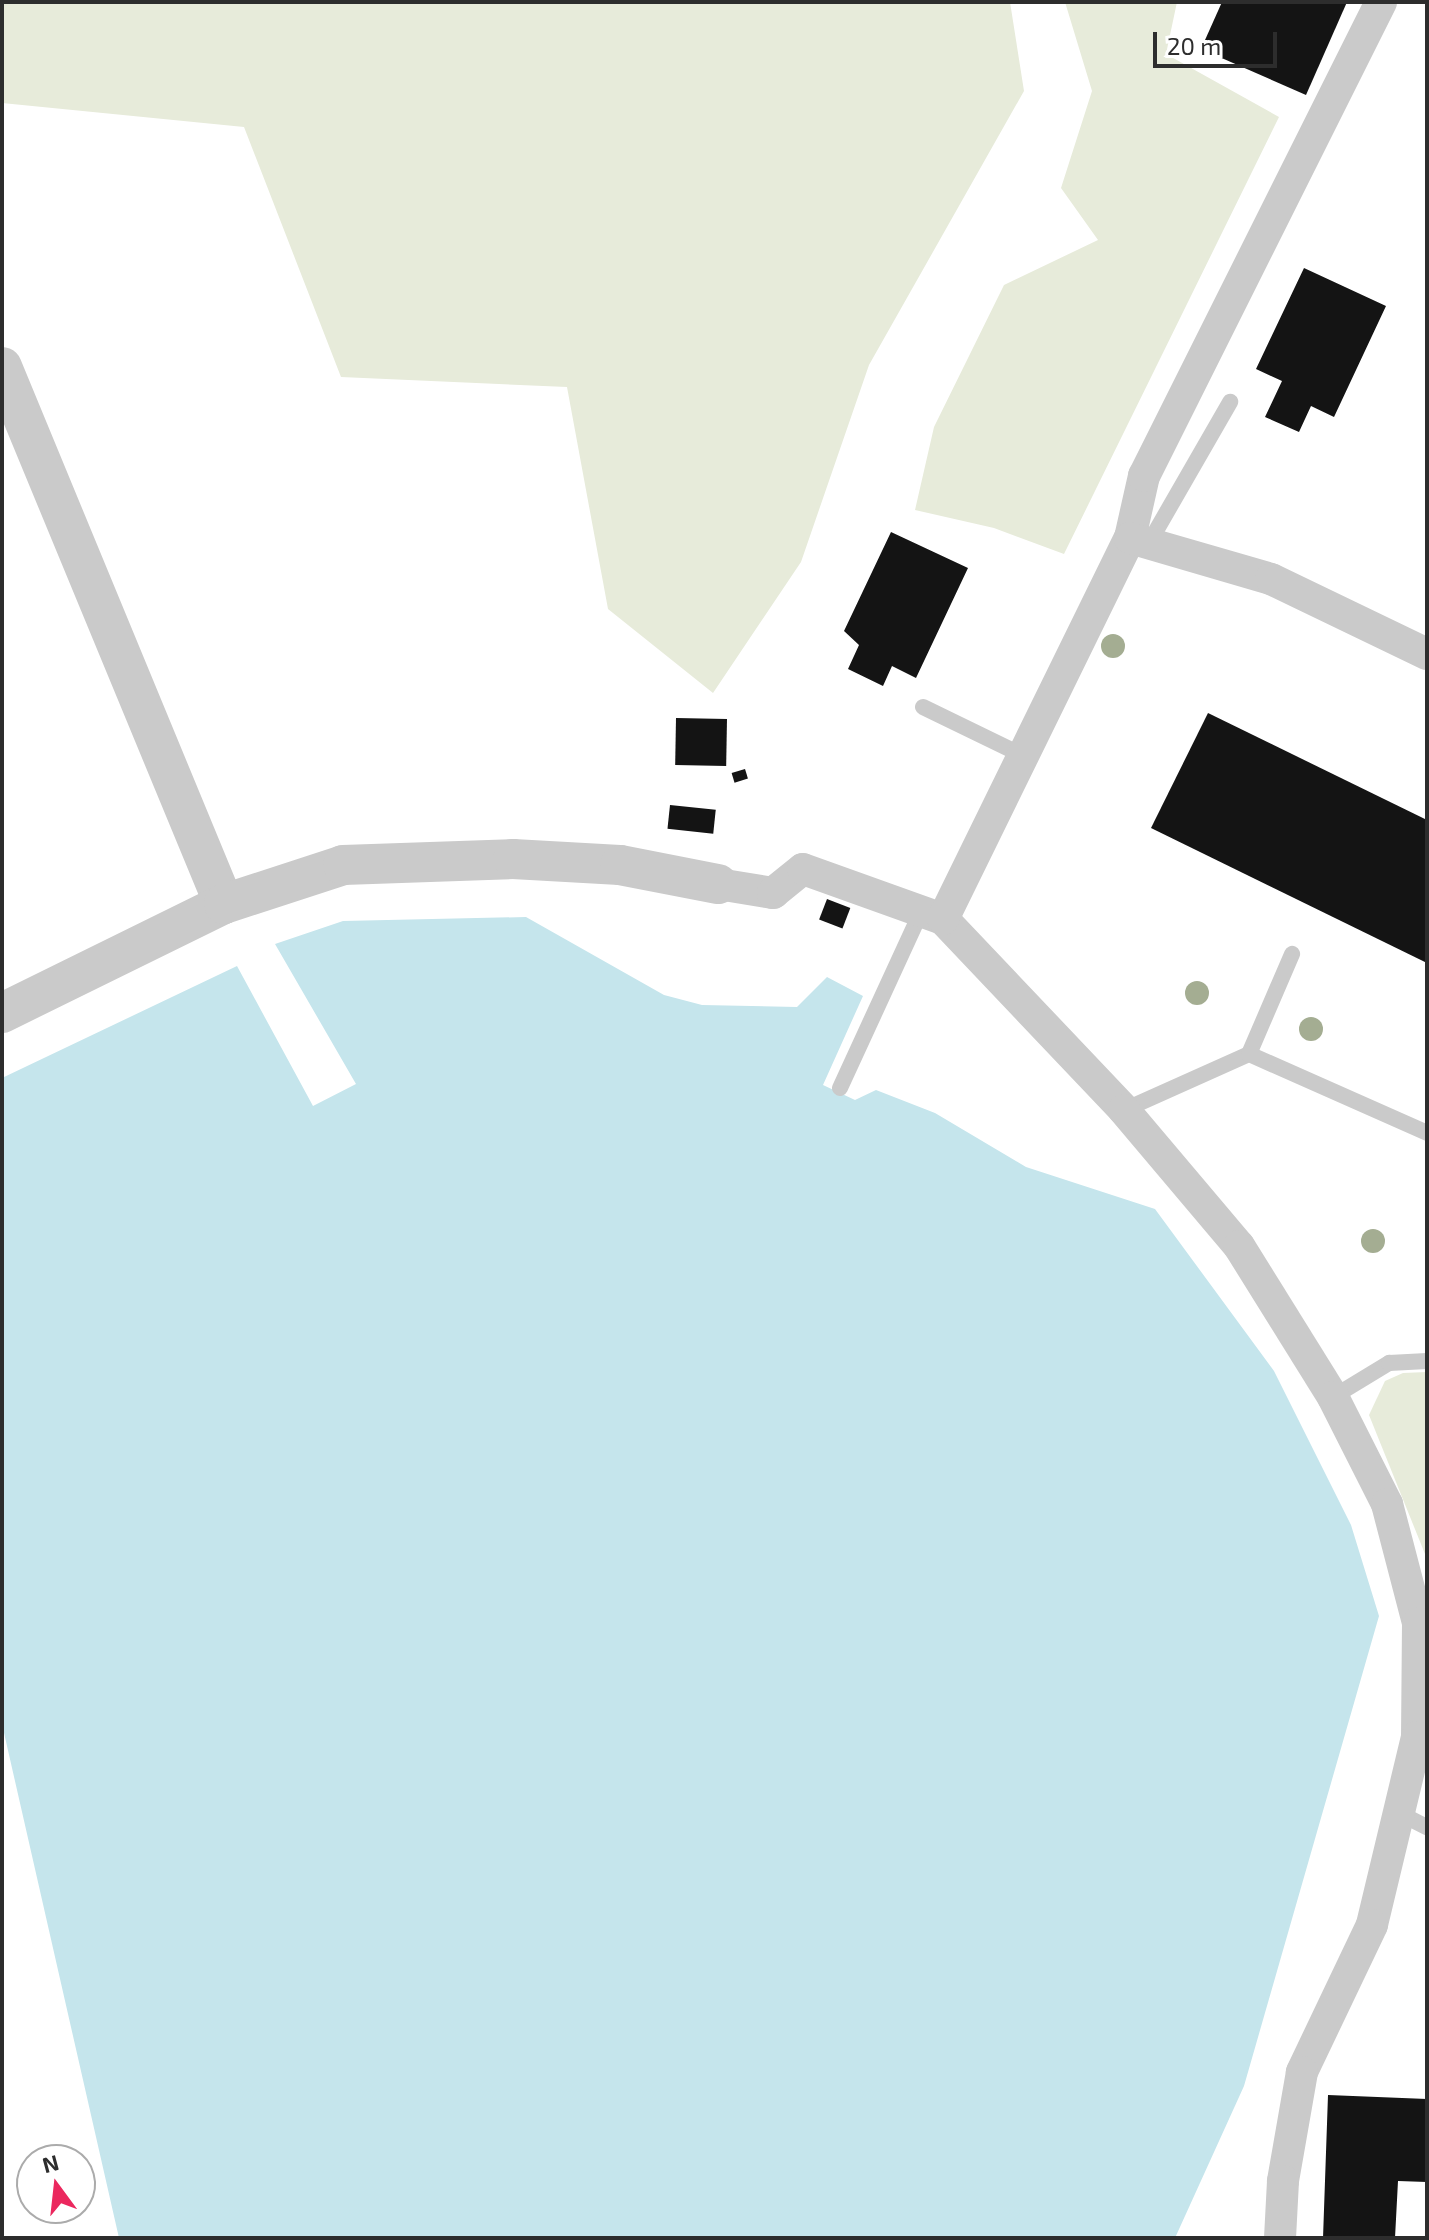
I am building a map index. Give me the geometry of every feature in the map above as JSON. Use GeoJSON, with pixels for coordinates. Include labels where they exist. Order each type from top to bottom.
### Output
{"type":"FeatureCollection","features":[{"type":"Feature","properties":{"kind":"street"},"geometry":{"type":"LineString","coordinates":[[932,916],[1024,756],[1140,541],[1144,476],[1381,2]]}},
{"type":"Feature","properties":{"kind":"street"},"geometry":{"type":"LineString","coordinates":[[2,367],[224,904]]}},
{"type":"Feature","properties":{"kind":"street"},"geometry":{"type":"LineString","coordinates":[[1140,541],[1271,579],[1427,654]]}},
{"type":"Feature","properties":{"kind":"street"},"geometry":{"type":"LineString","coordinates":[[2,1013],[224,904],[343,865],[528,860],[620,865],[773,893],[803,869],[932,916],[1124,1110],[1239,1246],[1333,1397],[1387,1504],[1423,1621],[1413,1820],[1372,1925],[1302,2072],[1283,2181],[1280,2238]]}},
{"type":"Feature","properties":{"kind":"lane"},"geometry":{"type":"LineString","coordinates":[[1140,541],[1230,402]]}},
{"type":"Feature","properties":{"kind":"lane"},"geometry":{"type":"LineString","coordinates":[[923,707],[1024,756]]}},
{"type":"Feature","properties":{"kind":"lane"},"geometry":{"type":"LineString","coordinates":[[840,1088],[932,916]]}},
{"type":"Feature","properties":{"kind":"lane"},"geometry":{"type":"LineString","coordinates":[[1124,1110],[1249,1054],[1292,954]]}},
{"type":"Feature","properties":{"kind":"lane"},"geometry":{"type":"LineString","coordinates":[[1249,1054],[1427,1133]]}},
{"type":"Feature","properties":{"kind":"lane"},"geometry":{"type":"LineString","coordinates":[[1333,1397],[1389,1363],[1427,1361]]}},
{"type":"Feature","properties":{"kind":"green space"},"geometry":{"type":"Polygon","coordinates":[[[2,2],[1010,2],[1024,91],[869,365],[801,562],[713,693],[608,609],[567,387],[341,377],[244,127],[2,103],[2,2]]]}},
{"type":"Feature","properties":{"kind":"green space"},"geometry":{"type":"Polygon","coordinates":[[[1065,2],[1177,2],[1166,54],[1279,117],[1064,554],[994,528],[915,510],[934,427],[1004,285],[1098,240],[1061,188],[1092,91],[1065,2]]]}},
{"type":"Feature","properties":{"kind":"green space"},"geometry":{"type":"Polygon","coordinates":[[[1427,1372],[1427,1559],[1369,1415],[1385,1381],[1403,1373],[1427,1372]]]}},
{"type":"Feature","properties":{"kind":"water"},"geometry":{"type":"Polygon","coordinates":[[[526,917],[664,995],[702,1005],[797,1007],[827,977],[863,996],[823,1085],[855,1100],[876,1090],[935,1113],[1026,1167],[1155,1209],[1274,1371],[1351,1525],[1379,1616],[1244,2086],[1175,2238],[119,2238],[2,1724],[2,1078],[237,966],[313,1106],[356,1084],[275,944],[343,921],[526,917]]]}},
{"type":"Feature","properties":{"kind":"building"},"geometry":{"type":"Polygon","coordinates":[[[1222,2],[1347,2],[1306,95],[1201,49],[1222,2]]]}},
{"type":"Feature","properties":{"kind":"building"},"geometry":{"type":"Polygon","coordinates":[[[1304,268],[1386,306],[1334,417],[1311,406],[1299,432],[1265,417],[1282,381],[1256,369],[1304,268]]]}},
{"type":"Feature","properties":{"kind":"building"},"geometry":{"type":"Polygon","coordinates":[[[891,532],[968,568],[916,678],[892,666],[883,686],[848,669],[859,645],[844,631],[891,532]]]}},
{"type":"Feature","properties":{"kind":"building"},"geometry":{"type":"Polygon","coordinates":[[[1208,713],[1427,820],[1427,963],[1151,828],[1208,713]]]}},
{"type":"Feature","properties":{"kind":"building"},"geometry":{"type":"Polygon","coordinates":[[[676,718],[727,719],[726,766],[675,765],[676,718]]]}},
{"type":"Feature","properties":{"kind":"building"},"geometry":{"type":"Polygon","coordinates":[[[745,769],[748,779],[735,783],[732,773],[745,769]]]}},
{"type":"Feature","properties":{"kind":"building"},"geometry":{"type":"Polygon","coordinates":[[[670,805],[716,810],[713,834],[667,829],[670,805]]]}},
{"type":"Feature","properties":{"kind":"building"},"geometry":{"type":"Polygon","coordinates":[[[827,899],[850,908],[842,928],[819,920],[827,899]]]}},
{"type":"Feature","properties":{"kind":"building"},"geometry":{"type":"Polygon","coordinates":[[[1328,2095],[1427,2099],[1427,2182],[1398,2181],[1395,2238],[1323,2238],[1328,2095]]]}}]}
